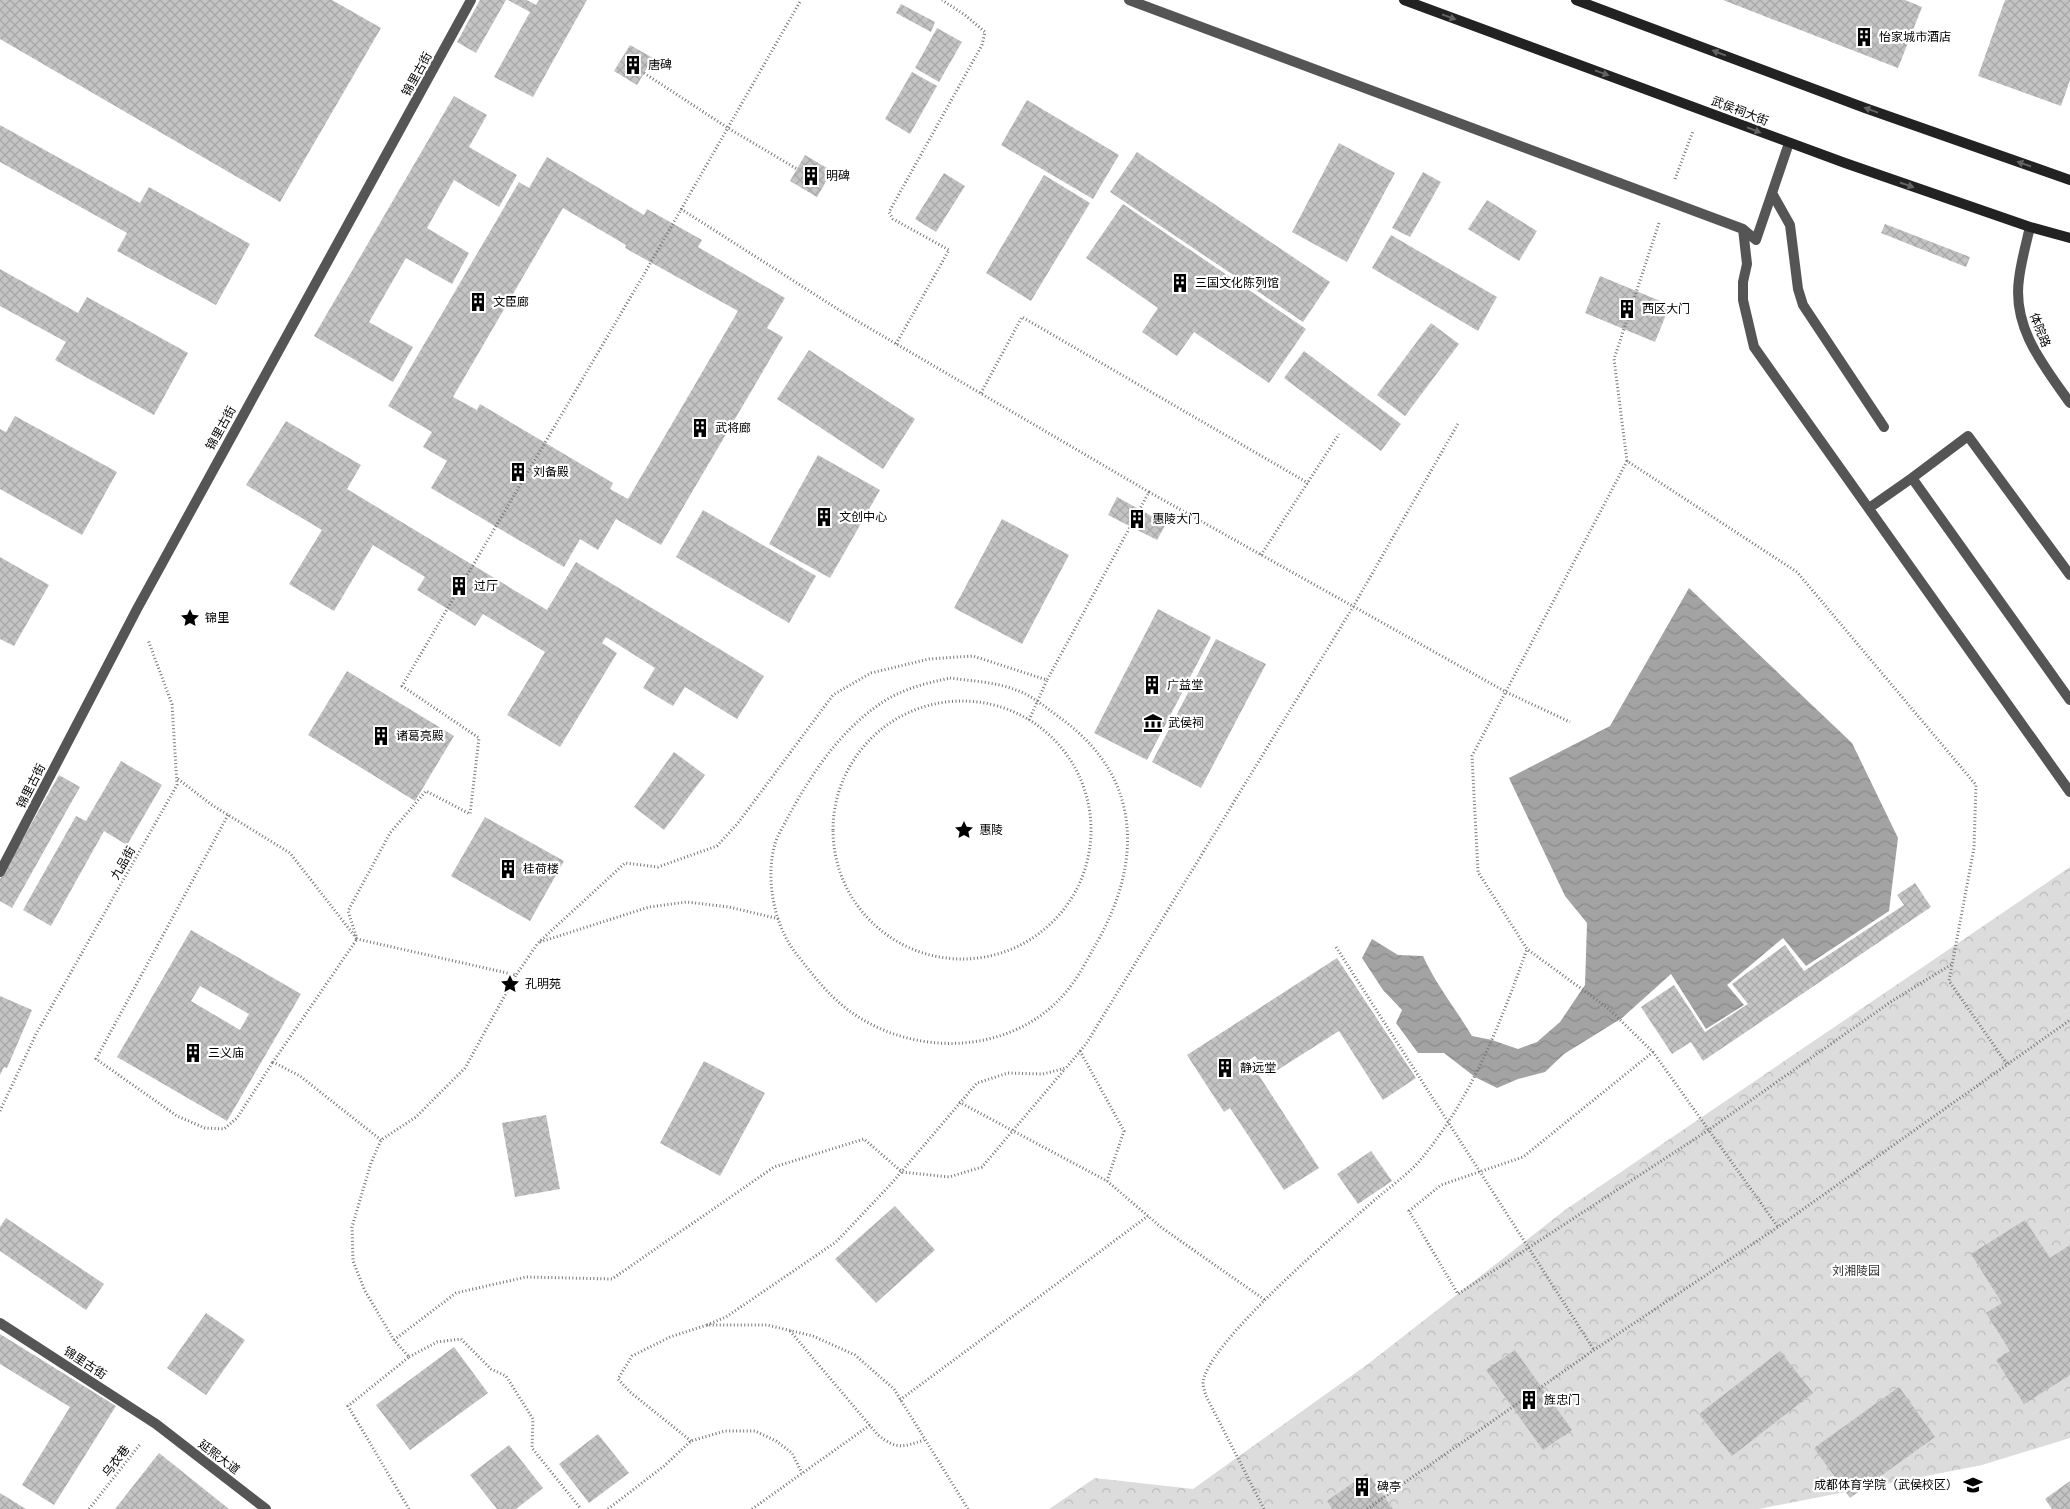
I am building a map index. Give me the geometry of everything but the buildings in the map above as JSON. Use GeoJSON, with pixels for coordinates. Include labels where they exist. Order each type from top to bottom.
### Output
{"type":"FeatureCollection","features":[{"type":"Feature","properties":{"kind":"main road","name":"武侯祠大街"},"geometry":{"type":"LineString","coordinates":[[1404,0],[1789,143],[2030,227],[2070,238]]}},
{"type":"Feature","properties":{"kind":"main road"},"geometry":{"type":"LineString","coordinates":[[1576,0],[1865,108],[2070,180]]}},
{"type":"Feature","properties":{"kind":"street","name":"锦里古街"},"geometry":{"type":"LineString","coordinates":[[0,872],[136,609],[471,0]]}},
{"type":"Feature","properties":{"kind":"street"},"geometry":{"type":"LineString","coordinates":[[1129,0],[1744,229],[1756,240],[1789,143]]}},
{"type":"Feature","properties":{"kind":"street"},"geometry":{"type":"LineString","coordinates":[[1772,193],[1790,225],[1798,290],[1803,305],[1884,427]]}},
{"type":"Feature","properties":{"kind":"street","name":"体院路"},"geometry":{"type":"LineString","coordinates":[[2030,227],[2018,281],[2020,314],[2033,351],[2070,403]]}},
{"type":"Feature","properties":{"kind":"street"},"geometry":{"type":"LineString","coordinates":[[1744,229],[1748,264],[1743,282],[1743,300],[1754,347],[2070,792]]}},
{"type":"Feature","properties":{"kind":"street"},"geometry":{"type":"LineString","coordinates":[[1869,508],[1968,436],[2070,575]]}},
{"type":"Feature","properties":{"kind":"street"},"geometry":{"type":"LineString","coordinates":[[1912,478],[2070,700]]}},
{"type":"Feature","properties":{"kind":"street","name":"锦里古街"},"geometry":{"type":"LineString","coordinates":[[0,1323],[156,1424]]}},
{"type":"Feature","properties":{"kind":"street","name":"延熙大道"},"geometry":{"type":"LineString","coordinates":[[156,1424],[266,1509]]}},
{"type":"Feature","properties":{"kind":"path"},"geometry":{"type":"LineString","coordinates":[[357,939],[348,911],[390,832],[426,791],[470,814],[479,738],[402,686],[801,0]]}},
{"type":"Feature","properties":{"kind":"path"},"geometry":{"type":"LineString","coordinates":[[896,344],[949,250],[893,220],[889,212],[982,45],[985,32],[965,15],[942,0]]}},
{"type":"Feature","properties":{"kind":"path"},"geometry":{"type":"LineString","coordinates":[[644,73],[728,128],[797,168]]}},
{"type":"Feature","properties":{"kind":"path"},"geometry":{"type":"LineString","coordinates":[[1701,110],[1667,201],[1614,359],[1627,461],[1472,756],[1478,872],[1527,949],[1609,1009],[1653,1052],[1707,1131],[1778,1227]]}},
{"type":"Feature","properties":{"kind":"path"},"geometry":{"type":"LineString","coordinates":[[681,209],[896,344],[1149,492],[1506,692],[1570,722]]}},
{"type":"Feature","properties":{"kind":"path"},"geometry":{"type":"LineString","coordinates":[[981,394],[1022,317],[1308,483]]}},
{"type":"Feature","properties":{"kind":"path"},"geometry":{"type":"LineString","coordinates":[[394,1340],[456,1293],[526,1277],[612,1280],[774,1167],[864,1139],[902,1172],[949,1177],[982,1167],[1086,1044],[1353,606],[1459,422]]}},
{"type":"Feature","properties":{"kind":"path"},"geometry":{"type":"LineString","coordinates":[[1262,555],[1338,434]]}},
{"type":"Feature","properties":{"kind":"path"},"geometry":{"type":"LineString","coordinates":[[1627,461],[1797,572],[1976,785],[1974,848],[1949,981],[2006,1064]]}},
{"type":"Feature","properties":{"kind":"path"},"geometry":{"type":"LineString","coordinates":[[1029,720],[1047,680],[1149,492]]}},
{"type":"Feature","properties":{"kind":"path","name":"九品街"},"geometry":{"type":"LineString","coordinates":[[0,1111],[36,1034],[177,785],[172,704],[136,609]]}},
{"type":"Feature","properties":{"kind":"path"},"geometry":{"type":"LineString","coordinates":[[409,1357],[394,1340],[365,1291],[353,1261],[352,1228],[371,1163],[381,1140],[416,1116],[465,1068],[516,975],[538,943],[625,863],[658,867],[716,846],[738,823],[833,695],[871,673],[929,659],[973,656],[1047,680]]}},
{"type":"Feature","properties":{"kind":"path"},"geometry":{"type":"LineString","coordinates":[[950,678],[1018,690],[1036,702],[1080,733],[1105,760],[1124,808],[1129,842],[1122,888],[1109,922],[1083,967],[1058,1000],[1035,1018],[994,1038],[950,1045],[904,1040],[857,1016],[825,990],[790,946],[776,911],[771,878],[775,844],[796,802],[821,763],[853,724],[886,700],[913,687],[950,678]]}},
{"type":"Feature","properties":{"kind":"path"},"geometry":{"type":"LineString","coordinates":[[956,701],[978,702],[1000,706],[1029,720],[1057,742],[1071,760],[1081,780],[1088,801],[1092,823],[1091,846],[1078,888],[1066,908],[1033,938],[991,956],[961,958],[924,953],[884,932],[868,918],[847,886],[836,858],[833,836],[839,791],[847,770],[859,752],[874,735],[892,721],[933,704],[956,701]]}},
{"type":"Feature","properties":{"kind":"path"},"geometry":{"type":"LineString","coordinates":[[177,779],[228,815],[290,853],[357,939],[516,975]]}},
{"type":"Feature","properties":{"kind":"path"},"geometry":{"type":"LineString","coordinates":[[228,815],[96,1059],[177,1116],[205,1128],[224,1128],[237,1118],[357,939]]}},
{"type":"Feature","properties":{"kind":"path"},"geometry":{"type":"LineString","coordinates":[[538,943],[649,908],[687,902],[729,907],[779,919]]}},
{"type":"Feature","properties":{"kind":"path"},"geometry":{"type":"LineString","coordinates":[[1336,947],[1594,1350]]}},
{"type":"Feature","properties":{"kind":"path"},"geometry":{"type":"LineString","coordinates":[[1264,1509],[1206,1396],[1203,1384],[1209,1369],[1224,1345],[1265,1300],[1421,1160],[1448,1124],[1468,1090],[1492,1040],[1527,949]]}},
{"type":"Feature","properties":{"kind":"path"},"geometry":{"type":"LineString","coordinates":[[1653,1052],[1523,1158],[1441,1185],[1409,1211],[1458,1294],[1707,1131],[1892,1001],[1952,964]]}},
{"type":"Feature","properties":{"kind":"path"},"geometry":{"type":"LineString","coordinates":[[1367,1509],[1594,1350],[1778,1227],[2070,1020]]}},
{"type":"Feature","properties":{"kind":"path"},"geometry":{"type":"LineString","coordinates":[[1080,1051],[1124,1131],[1107,1181]]}},
{"type":"Feature","properties":{"kind":"path"},"geometry":{"type":"LineString","coordinates":[[273,1062],[300,1076],[381,1140]]}},
{"type":"Feature","properties":{"kind":"path"},"geometry":{"type":"LineString","coordinates":[[691,1441],[630,1392],[618,1379],[632,1356],[670,1337],[726,1317],[836,1242],[902,1172],[959,1102],[977,1083],[1008,1073],[1043,1074],[1066,1068]]}},
{"type":"Feature","properties":{"kind":"path"},"geometry":{"type":"LineString","coordinates":[[959,1102],[1107,1181],[1162,1228],[1265,1300]]}},
{"type":"Feature","properties":{"kind":"path"},"geometry":{"type":"LineString","coordinates":[[900,1400],[1148,1216]]}},
{"type":"Feature","properties":{"kind":"path"},"geometry":{"type":"LineString","coordinates":[[707,1325],[767,1324],[813,1336],[856,1356],[894,1389],[968,1509]]}},
{"type":"Feature","properties":{"kind":"path"},"geometry":{"type":"LineString","coordinates":[[790,1330],[890,1445],[904,1447],[924,1440]]}},
{"type":"Feature","properties":{"kind":"path"},"geometry":{"type":"LineString","coordinates":[[409,1509],[348,1406],[409,1357],[437,1342],[461,1339],[491,1368],[506,1376],[533,1419],[532,1448],[581,1509]]}},
{"type":"Feature","properties":{"kind":"path","name":"乌衣巷"},"geometry":{"type":"LineString","coordinates":[[89,1509],[156,1424]]}},
{"type":"Feature","properties":{"kind":"path"},"geometry":{"type":"LineString","coordinates":[[752,1509],[870,1424]]}},
{"type":"Feature","properties":{"kind":"path"},"geometry":{"type":"LineString","coordinates":[[608,1509],[664,1466],[691,1441],[725,1431],[755,1431],[776,1441],[792,1453],[802,1473]]}},
{"type":"Feature","properties":{"kind":"green space","name":"刘湘陵园"},"geometry":{"type":"Polygon","coordinates":[[[2070,867],[2070,1438],[1982,1465],[1759,1509],[1049,1509],[1095,1478],[1193,1489],[1368,1364],[1565,1210],[2070,867]]]}},
{"type":"Feature","properties":{"kind":"water"},"geometry":{"type":"Polygon","coordinates":[[[1689,588],[1852,743],[1898,838],[1889,911],[1806,966],[1783,938],[1727,985],[1744,1005],[1706,1029],[1671,974],[1622,1018],[1564,1054],[1545,1072],[1518,1079],[1497,1088],[1475,1077],[1444,1053],[1418,1053],[1396,1023],[1402,1010],[1383,990],[1362,958],[1372,939],[1398,955],[1423,956],[1440,987],[1472,1036],[1492,1040],[1518,1049],[1537,1042],[1560,1022],[1585,985],[1587,923],[1565,896],[1509,778],[1610,726],[1689,588]]]}},
{"type":"Feature","properties":{"kind":"place","name":"怡家城市酒店"},"geometry":{"type":"Point","coordinates":[1864,37]}},
{"type":"Feature","properties":{"kind":"place","name":"唐碑"},"geometry":{"type":"Point","coordinates":[633,65]}},
{"type":"Feature","properties":{"kind":"place","name":"明碑"},"geometry":{"type":"Point","coordinates":[811,176]}},
{"type":"Feature","properties":{"kind":"place","name":"三国文化陈列馆"},"geometry":{"type":"Point","coordinates":[1180,283]}},
{"type":"Feature","properties":{"kind":"place","name":"文臣廊"},"geometry":{"type":"Point","coordinates":[478,302]}},
{"type":"Feature","properties":{"kind":"place","name":"西区大门"},"geometry":{"type":"Point","coordinates":[1627,309]}},
{"type":"Feature","properties":{"kind":"place","name":"武将廊"},"geometry":{"type":"Point","coordinates":[700,428]}},
{"type":"Feature","properties":{"kind":"place","name":"刘备殿"},"geometry":{"type":"Point","coordinates":[518,472]}},
{"type":"Feature","properties":{"kind":"place","name":"文创中心"},"geometry":{"type":"Point","coordinates":[824,517]}},
{"type":"Feature","properties":{"kind":"place","name":"惠陵大门"},"geometry":{"type":"Point","coordinates":[1137,519]}},
{"type":"Feature","properties":{"kind":"place","name":"过厅"},"geometry":{"type":"Point","coordinates":[459,586]}},
{"type":"Feature","properties":{"kind":"place","name":"锦里"},"geometry":{"type":"Point","coordinates":[190,618]}},
{"type":"Feature","properties":{"kind":"place","name":"广益堂"},"geometry":{"type":"Point","coordinates":[1152,685]}},
{"type":"Feature","properties":{"kind":"place","name":"武侯祠"},"geometry":{"type":"Point","coordinates":[1153,723]}},
{"type":"Feature","properties":{"kind":"place","name":"诸葛亮殿"},"geometry":{"type":"Point","coordinates":[381,736]}},
{"type":"Feature","properties":{"kind":"place","name":"惠陵"},"geometry":{"type":"Point","coordinates":[964,830]}},
{"type":"Feature","properties":{"kind":"place","name":"桂荷楼"},"geometry":{"type":"Point","coordinates":[508,869]}},
{"type":"Feature","properties":{"kind":"place","name":"孔明苑"},"geometry":{"type":"Point","coordinates":[510,984]}},
{"type":"Feature","properties":{"kind":"place","name":"三义庙"},"geometry":{"type":"Point","coordinates":[193,1053]}},
{"type":"Feature","properties":{"kind":"place","name":"静远堂"},"geometry":{"type":"Point","coordinates":[1225,1068]}},
{"type":"Feature","properties":{"kind":"place","name":"旌忠门"},"geometry":{"type":"Point","coordinates":[1529,1400]}},
{"type":"Feature","properties":{"kind":"place","name":"成都体育学院（武侯校区）"},"geometry":{"type":"Point","coordinates":[1973,1485]}},
{"type":"Feature","properties":{"kind":"place","name":"碑亭"},"geometry":{"type":"Point","coordinates":[1362,1487]}}]}
